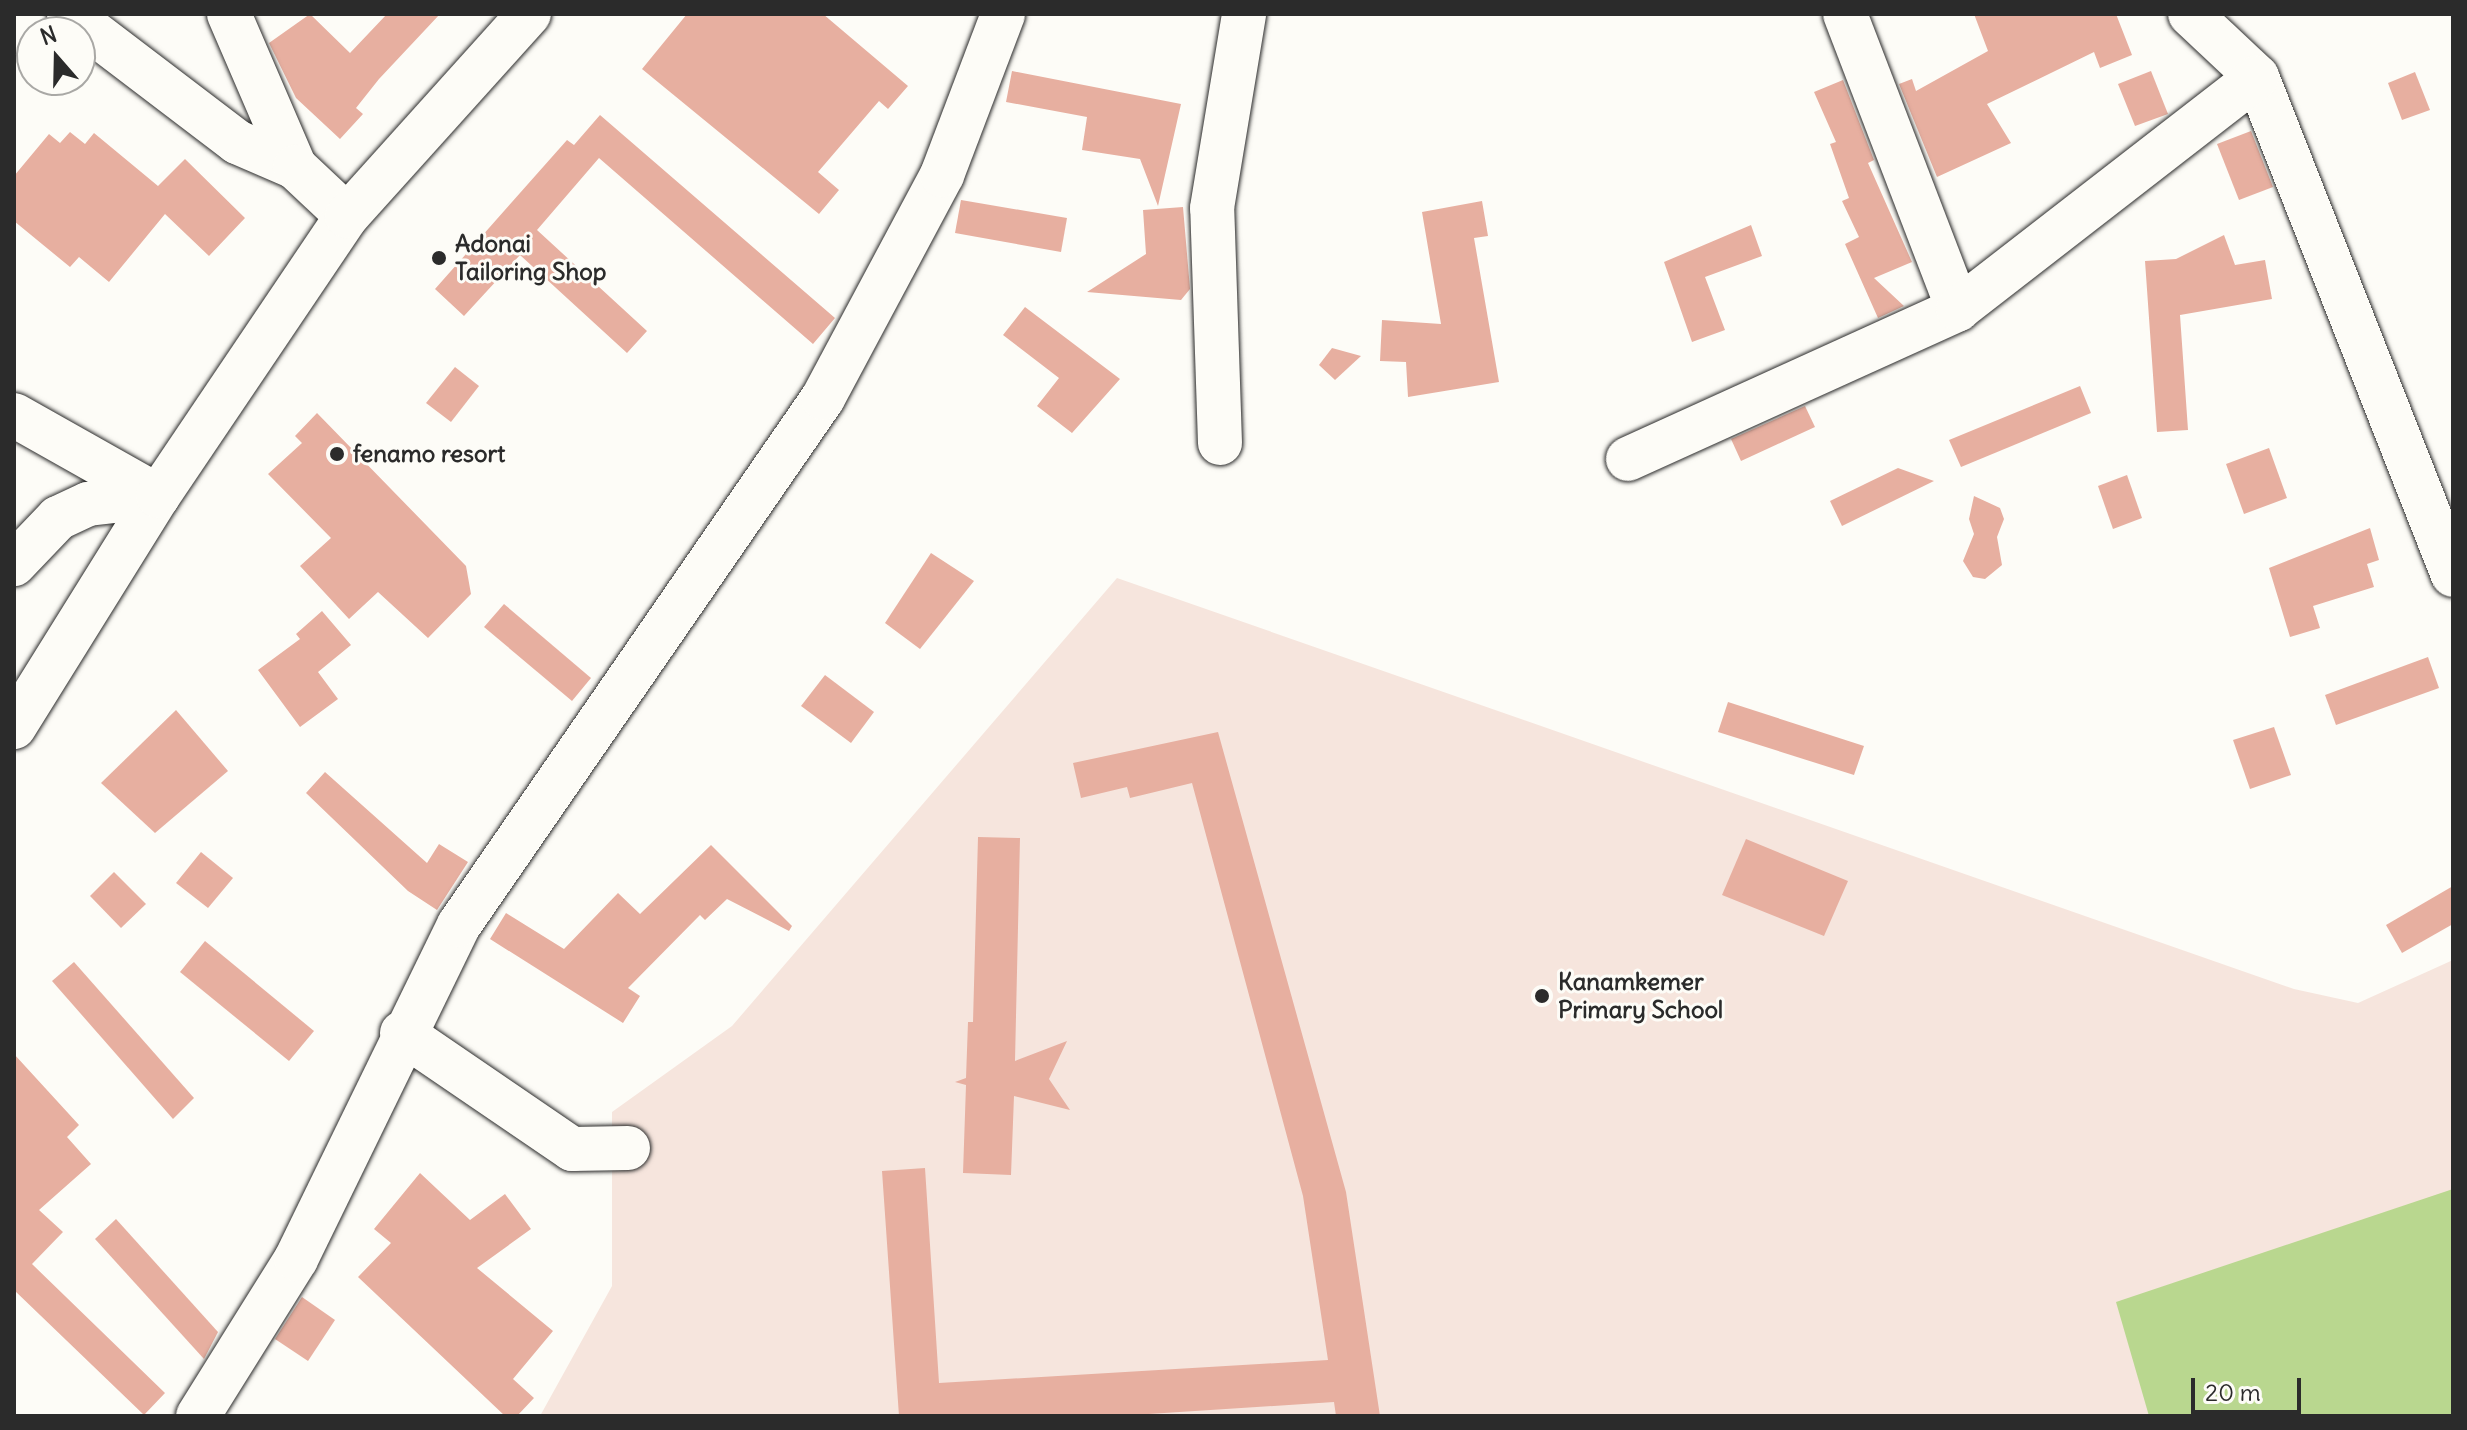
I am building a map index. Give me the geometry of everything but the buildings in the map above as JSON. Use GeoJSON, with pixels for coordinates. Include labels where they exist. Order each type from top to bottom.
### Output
{"type":"FeatureCollection","features":[{"type":"Feature","properties":{"kind":"street"},"geometry":{"type":"LineString","coordinates":[[69,14],[237,142],[295,167],[347,216]]}},
{"type":"Feature","properties":{"kind":"street"},"geometry":{"type":"LineString","coordinates":[[229,14],[295,167]]}},
{"type":"Feature","properties":{"kind":"street"},"geometry":{"type":"LineString","coordinates":[[14,727],[158,496],[347,216],[529,14]]}},
{"type":"Feature","properties":{"kind":"street"},"geometry":{"type":"LineString","coordinates":[[198,1416],[296,1259],[402,1033],[481,892],[823,398],[942,175],[1003,14]]}},
{"type":"Feature","properties":{"kind":"street"},"geometry":{"type":"LineString","coordinates":[[1220,443],[1212,208],[1244,14]]}},
{"type":"Feature","properties":{"kind":"street"},"geometry":{"type":"LineString","coordinates":[[1845,14],[1958,309]]}},
{"type":"Feature","properties":{"kind":"street"},"geometry":{"type":"LineString","coordinates":[[2190,14],[2257,77],[2453,575]]}},
{"type":"Feature","properties":{"kind":"street"},"geometry":{"type":"LineString","coordinates":[[1628,459],[1958,309],[2257,77]]}},
{"type":"Feature","properties":{"kind":"street"},"geometry":{"type":"LineString","coordinates":[[14,415],[158,496]]}},
{"type":"Feature","properties":{"kind":"street"},"geometry":{"type":"LineString","coordinates":[[14,564],[58,518],[78,508],[109,497],[158,496]]}},
{"type":"Feature","properties":{"kind":"street"},"geometry":{"type":"LineString","coordinates":[[402,1033],[572,1149],[628,1148]]}},
{"type":"Feature","properties":{"kind":"shaded area","name":"Kanamkemer Primary School"},"geometry":{"type":"Polygon","coordinates":[[[1117,578],[2294,989],[2358,1003],[2453,960],[2453,1416],[540,1416],[612,1286],[612,1112],[732,1026],[1117,578]]]}},
{"type":"Feature","properties":{"kind":"green space"},"geometry":{"type":"Polygon","coordinates":[[[2453,1189],[2453,1416],[2149,1416],[2116,1302],[2453,1189]]]}},
{"type":"Feature","properties":{"kind":"place","name":"Adonai Tailoring Shop"},"geometry":{"type":"Point","coordinates":[439,258]}},
{"type":"Feature","properties":{"kind":"place","name":"fenamo resort"},"geometry":{"type":"Point","coordinates":[337,454]}},
{"type":"Feature","properties":{"kind":"place","name":"Kanamkemer Primary School"},"geometry":{"type":"Point","coordinates":[1542,996]}}]}
